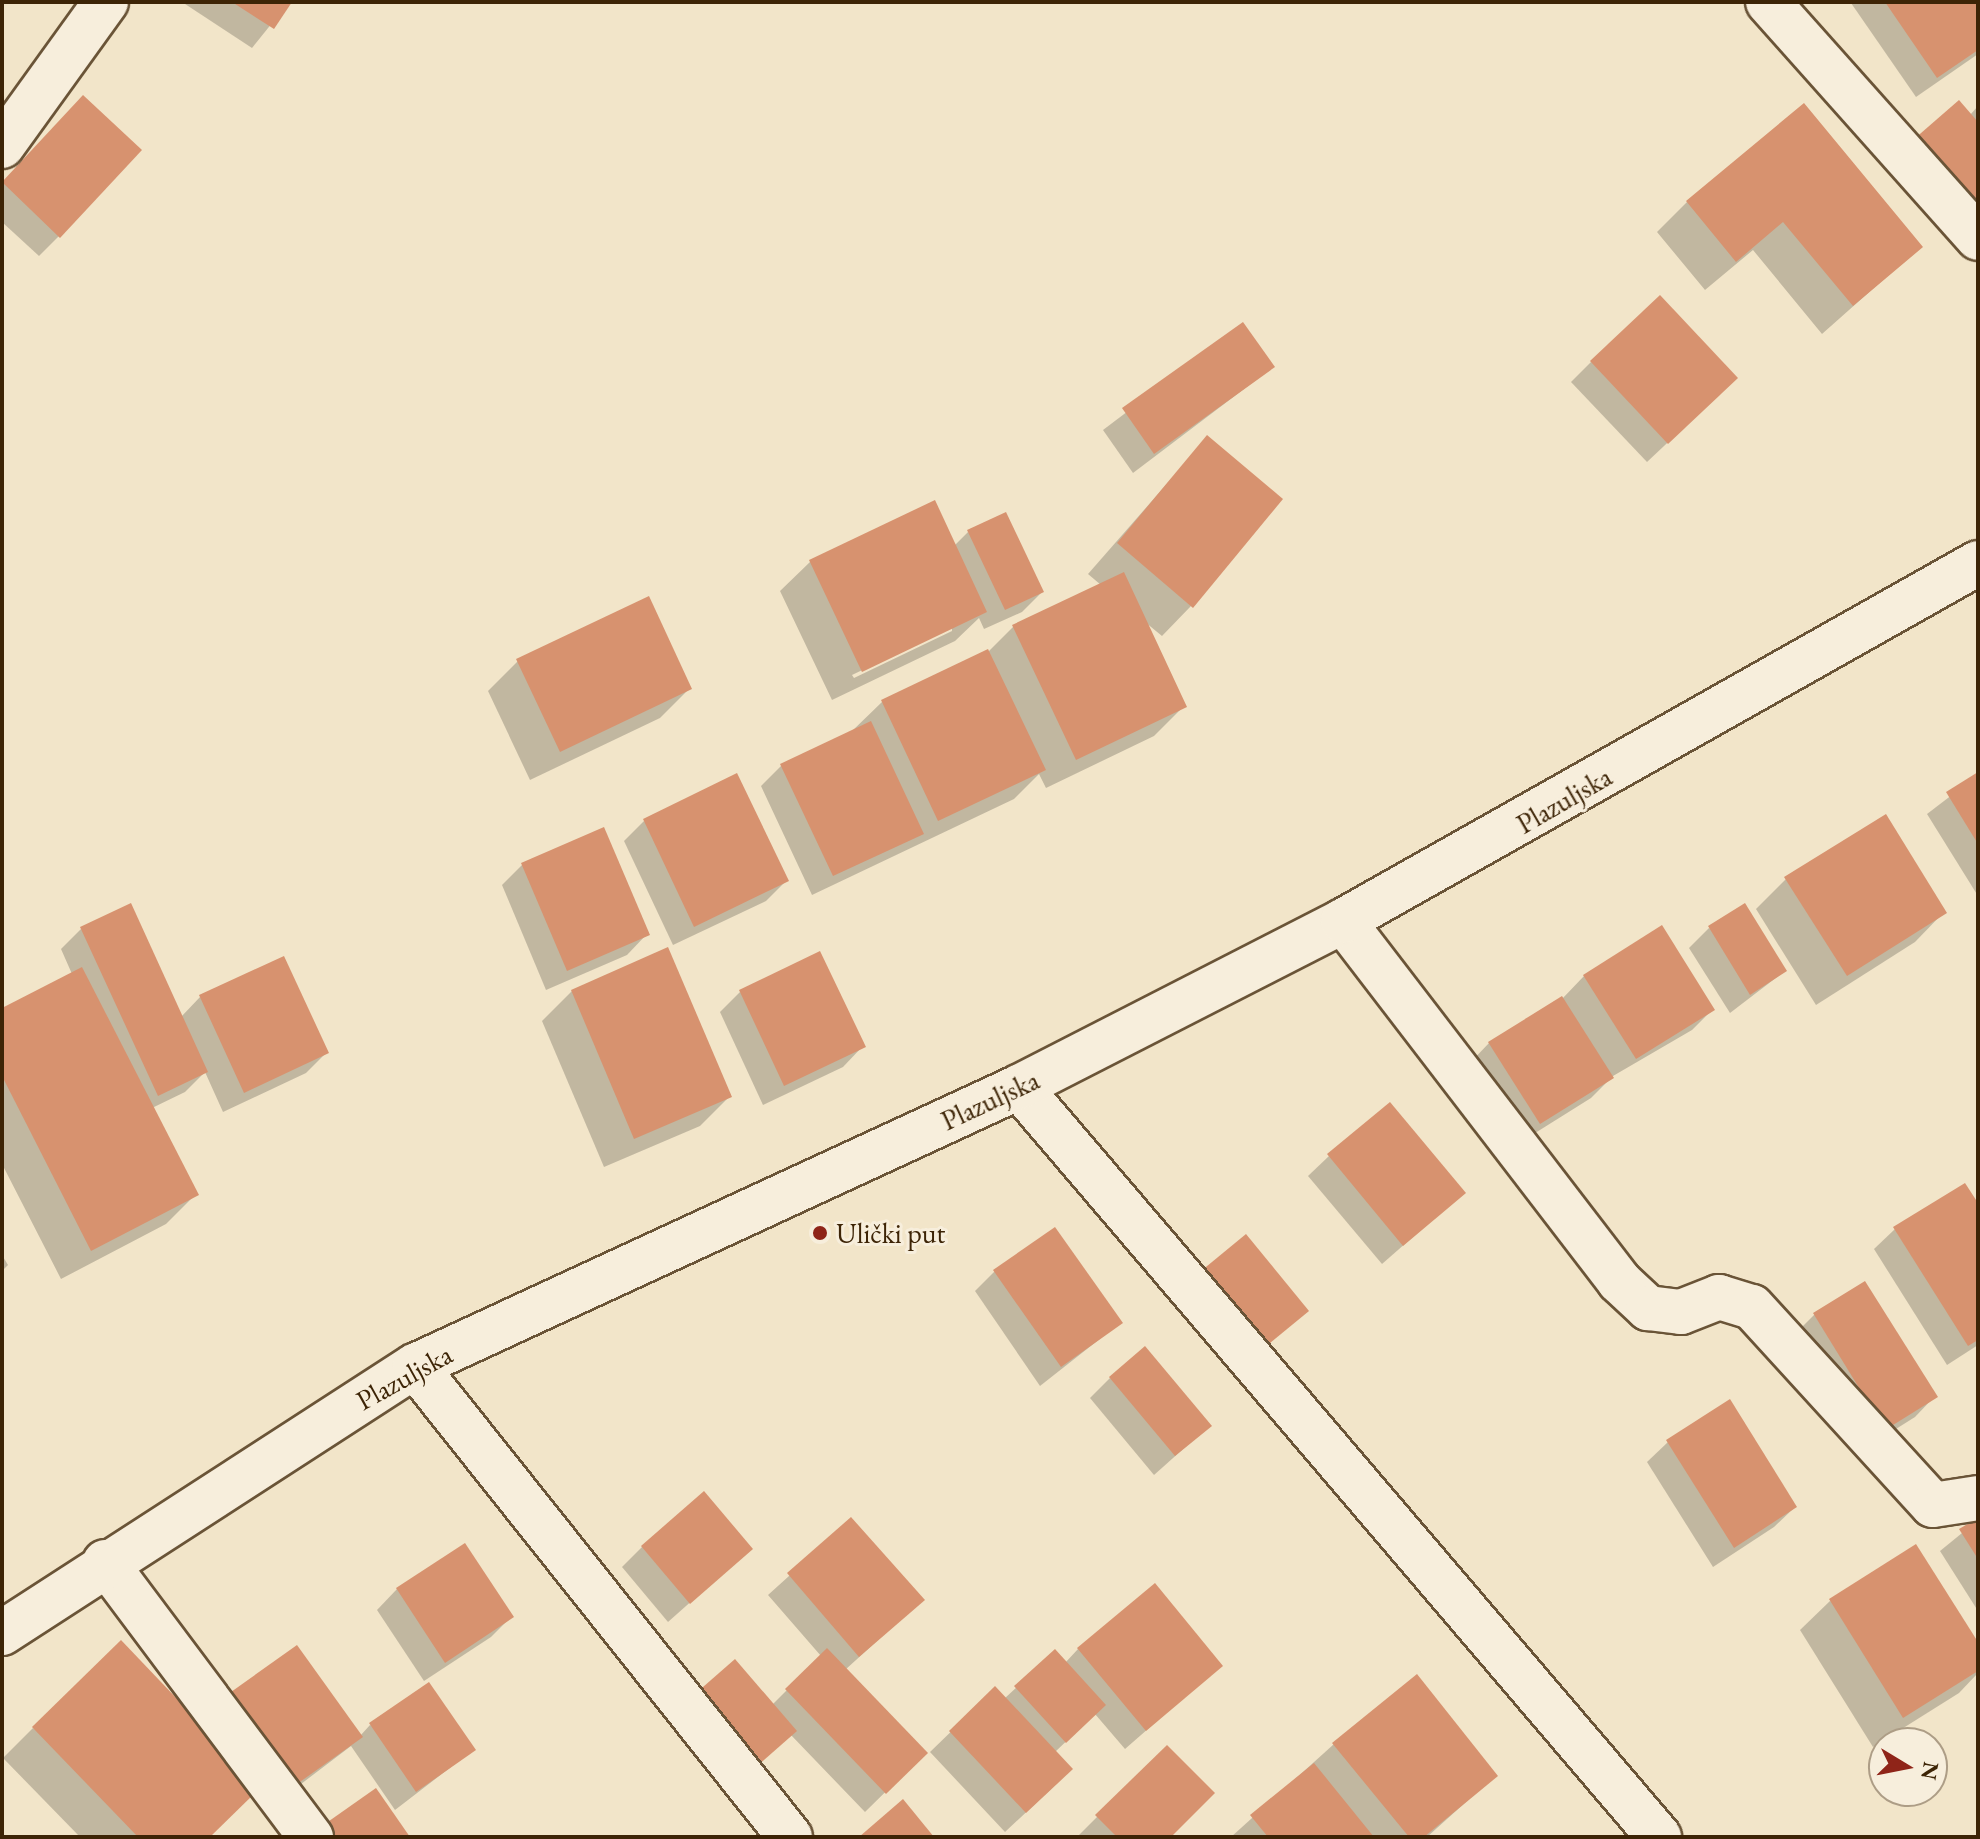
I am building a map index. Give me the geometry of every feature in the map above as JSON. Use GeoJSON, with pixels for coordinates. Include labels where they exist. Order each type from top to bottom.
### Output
{"type":"FeatureCollection","features":[{"type":"Feature","properties":{"kind":"street"},"geometry":{"type":"LineString","coordinates":[[2,146],[106,2]]}},
{"type":"Feature","properties":{"kind":"street"},"geometry":{"type":"LineString","coordinates":[[1768,2],[1978,238]]}},
{"type":"Feature","properties":{"kind":"street","name":"Plazuljska"},"geometry":{"type":"LineString","coordinates":[[2,1633],[105,1562],[415,1366],[1019,1087],[1343,921],[1978,563]]}},
{"type":"Feature","properties":{"kind":"street"},"geometry":{"type":"LineString","coordinates":[[1343,921],[1619,1281],[1648,1308],[1681,1312],[1719,1297],[1752,1307],[1933,1505],[1978,1498]]}},
{"type":"Feature","properties":{"kind":"street"},"geometry":{"type":"LineString","coordinates":[[1019,1087],[1659,1837]]}},
{"type":"Feature","properties":{"kind":"street"},"geometry":{"type":"LineString","coordinates":[[415,1366],[790,1837]]}},
{"type":"Feature","properties":{"kind":"street"},"geometry":{"type":"LineString","coordinates":[[105,1562],[311,1837]]}},
{"type":"Feature","properties":{"kind":"building"},"geometry":{"type":"Polygon","coordinates":[[[232,2],[292,2],[274,29],[232,2]]]}},
{"type":"Feature","properties":{"kind":"building"},"geometry":{"type":"Polygon","coordinates":[[[1885,2],[1978,2],[1978,50],[1937,78],[1885,2]]]}},
{"type":"Feature","properties":{"kind":"building"},"geometry":{"type":"Polygon","coordinates":[[[83,95],[142,150],[60,238],[2,182],[83,95]]]}},
{"type":"Feature","properties":{"kind":"building"},"geometry":{"type":"Polygon","coordinates":[[[1959,100],[1978,122],[1978,214],[1913,140],[1959,100]]]}},
{"type":"Feature","properties":{"kind":"building"},"geometry":{"type":"Polygon","coordinates":[[[1804,103],[1923,247],[1853,306],[1783,222],[1736,262],[1686,201],[1804,103]]]}},
{"type":"Feature","properties":{"kind":"building"},"geometry":{"type":"Polygon","coordinates":[[[1660,295],[1738,378],[1668,444],[1590,361],[1660,295]]]}},
{"type":"Feature","properties":{"kind":"building"},"geometry":{"type":"Polygon","coordinates":[[[1243,322],[1275,367],[1154,454],[1122,408],[1243,322]]]}},
{"type":"Feature","properties":{"kind":"building"},"geometry":{"type":"Polygon","coordinates":[[[1207,435],[1283,499],[1193,608],[1117,543],[1207,435]]]}},
{"type":"Feature","properties":{"kind":"building"},"geometry":{"type":"Polygon","coordinates":[[[935,500],[987,612],[862,672],[809,560],[935,500]]]}},
{"type":"Feature","properties":{"kind":"building"},"geometry":{"type":"Polygon","coordinates":[[[1006,512],[1044,592],[1005,610],[967,530],[1006,512]]]}},
{"type":"Feature","properties":{"kind":"building"},"geometry":{"type":"Polygon","coordinates":[[[1124,572],[1187,707],[1076,760],[1012,625],[1124,572]]]}},
{"type":"Feature","properties":{"kind":"building"},"geometry":{"type":"Polygon","coordinates":[[[649,596],[692,689],[560,752],[516,659],[649,596]]]}},
{"type":"Feature","properties":{"kind":"building"},"geometry":{"type":"Polygon","coordinates":[[[988,649],[1046,770],[938,821],[881,700],[988,649]]]}},
{"type":"Feature","properties":{"kind":"building"},"geometry":{"type":"Polygon","coordinates":[[[871,721],[924,834],[833,876],[780,764],[871,721]]]}},
{"type":"Feature","properties":{"kind":"building"},"geometry":{"type":"Polygon","coordinates":[[[1978,772],[1978,844],[1946,792],[1978,772]]]}},
{"type":"Feature","properties":{"kind":"building"},"geometry":{"type":"Polygon","coordinates":[[[737,773],[789,881],[694,927],[643,819],[737,773]]]}},
{"type":"Feature","properties":{"kind":"building"},"geometry":{"type":"Polygon","coordinates":[[[1886,814],[1947,913],[1847,976],[1784,877],[1886,814]]]}},
{"type":"Feature","properties":{"kind":"building"},"geometry":{"type":"Polygon","coordinates":[[[604,827],[650,935],[567,971],[521,863],[604,827]]]}},
{"type":"Feature","properties":{"kind":"building"},"geometry":{"type":"Polygon","coordinates":[[[131,903],[208,1072],[158,1096],[80,927],[131,903]]]}},
{"type":"Feature","properties":{"kind":"building"},"geometry":{"type":"Polygon","coordinates":[[[1745,903],[1787,971],[1750,995],[1708,926],[1745,903]]]}},
{"type":"Feature","properties":{"kind":"building"},"geometry":{"type":"Polygon","coordinates":[[[1662,925],[1715,1010],[1636,1059],[1583,975],[1662,925]]]}},
{"type":"Feature","properties":{"kind":"building"},"geometry":{"type":"Polygon","coordinates":[[[668,947],[732,1097],[634,1139],[571,990],[668,947]]]}},
{"type":"Feature","properties":{"kind":"building"},"geometry":{"type":"Polygon","coordinates":[[[820,951],[866,1047],[784,1086],[739,990],[820,951]]]}},
{"type":"Feature","properties":{"kind":"building"},"geometry":{"type":"Polygon","coordinates":[[[284,956],[329,1053],[244,1093],[199,995],[284,956]]]}},
{"type":"Feature","properties":{"kind":"building"},"geometry":{"type":"Polygon","coordinates":[[[82,967],[199,1195],[91,1251],[2,1076],[2,1008],[82,967]]]}},
{"type":"Feature","properties":{"kind":"building"},"geometry":{"type":"Polygon","coordinates":[[[1562,996],[1614,1078],[1540,1124],[1488,1042],[1562,996]]]}},
{"type":"Feature","properties":{"kind":"building"},"geometry":{"type":"Polygon","coordinates":[[[1390,1102],[1466,1193],[1403,1246],[1327,1154],[1390,1102]]]}},
{"type":"Feature","properties":{"kind":"building"},"geometry":{"type":"Polygon","coordinates":[[[1965,1183],[1978,1203],[1978,1340],[1968,1346],[1893,1227],[1965,1183]]]}},
{"type":"Feature","properties":{"kind":"building"},"geometry":{"type":"Polygon","coordinates":[[[1055,1227],[1123,1323],[1061,1367],[993,1270],[1055,1227]]]}},
{"type":"Feature","properties":{"kind":"building"},"geometry":{"type":"Polygon","coordinates":[[[1246,1234],[1309,1311],[1258,1353],[1195,1276],[1246,1234]]]}},
{"type":"Feature","properties":{"kind":"building"},"geometry":{"type":"Polygon","coordinates":[[[1865,1281],[1938,1397],[1885,1430],[1813,1313],[1865,1281]]]}},
{"type":"Feature","properties":{"kind":"building"},"geometry":{"type":"Polygon","coordinates":[[[1145,1346],[1212,1426],[1175,1456],[1109,1377],[1145,1346]]]}},
{"type":"Feature","properties":{"kind":"building"},"geometry":{"type":"Polygon","coordinates":[[[1730,1399],[1797,1507],[1734,1548],[1666,1440],[1730,1399]]]}},
{"type":"Feature","properties":{"kind":"building"},"geometry":{"type":"Polygon","coordinates":[[[704,1491],[753,1549],[690,1604],[641,1546],[704,1491]]]}},
{"type":"Feature","properties":{"kind":"building"},"geometry":{"type":"Polygon","coordinates":[[[851,1517],[925,1600],[859,1657],[787,1573],[851,1517]]]}},
{"type":"Feature","properties":{"kind":"building"},"geometry":{"type":"Polygon","coordinates":[[[1978,1518],[1978,1559],[1959,1529],[1978,1518]]]}},
{"type":"Feature","properties":{"kind":"building"},"geometry":{"type":"Polygon","coordinates":[[[465,1543],[514,1617],[445,1663],[396,1588],[465,1543]]]}},
{"type":"Feature","properties":{"kind":"building"},"geometry":{"type":"Polygon","coordinates":[[[1916,1544],[1978,1642],[1978,1671],[1903,1718],[1829,1599],[1916,1544]]]}},
{"type":"Feature","properties":{"kind":"building"},"geometry":{"type":"Polygon","coordinates":[[[1155,1583],[1223,1666],[1146,1731],[1077,1648],[1155,1583]]]}},
{"type":"Feature","properties":{"kind":"building"},"geometry":{"type":"Polygon","coordinates":[[[121,1640],[261,1787],[210,1837],[138,1837],[32,1727],[121,1640]]]}},
{"type":"Feature","properties":{"kind":"building"},"geometry":{"type":"Polygon","coordinates":[[[297,1645],[363,1737],[297,1784],[231,1692],[297,1645]]]}},
{"type":"Feature","properties":{"kind":"building"},"geometry":{"type":"Polygon","coordinates":[[[827,1648],[928,1753],[886,1794],[785,1689],[827,1648]]]}},
{"type":"Feature","properties":{"kind":"building"},"geometry":{"type":"Polygon","coordinates":[[[1055,1649],[1106,1705],[1066,1743],[1014,1686],[1055,1649]]]}},
{"type":"Feature","properties":{"kind":"building"},"geometry":{"type":"Polygon","coordinates":[[[735,1659],[797,1731],[757,1766],[695,1694],[735,1659]]]}},
{"type":"Feature","properties":{"kind":"building"},"geometry":{"type":"Polygon","coordinates":[[[1417,1674],[1498,1776],[1424,1837],[1409,1837],[1332,1743],[1417,1674]]]}},
{"type":"Feature","properties":{"kind":"building"},"geometry":{"type":"Polygon","coordinates":[[[429,1682],[476,1750],[416,1792],[369,1723],[429,1682]]]}},
{"type":"Feature","properties":{"kind":"building"},"geometry":{"type":"Polygon","coordinates":[[[995,1686],[1073,1769],[1026,1813],[949,1731],[995,1686]]]}},
{"type":"Feature","properties":{"kind":"building"},"geometry":{"type":"Polygon","coordinates":[[[1167,1745],[1215,1793],[1171,1837],[1117,1837],[1095,1815],[1167,1745]]]}},
{"type":"Feature","properties":{"kind":"building"},"geometry":{"type":"Polygon","coordinates":[[[1314,1763],[1374,1837],[1268,1837],[1250,1815],[1314,1763]]]}},
{"type":"Feature","properties":{"kind":"building"},"geometry":{"type":"Polygon","coordinates":[[[376,1788],[410,1837],[329,1837],[322,1826],[376,1788]]]}},
{"type":"Feature","properties":{"kind":"building"},"geometry":{"type":"Polygon","coordinates":[[[903,1799],[934,1837],[859,1837],[903,1799]]]}},
{"type":"Feature","properties":{"kind":"place","name":"Ulički put"},"geometry":{"type":"Point","coordinates":[820,1233]}}]}
